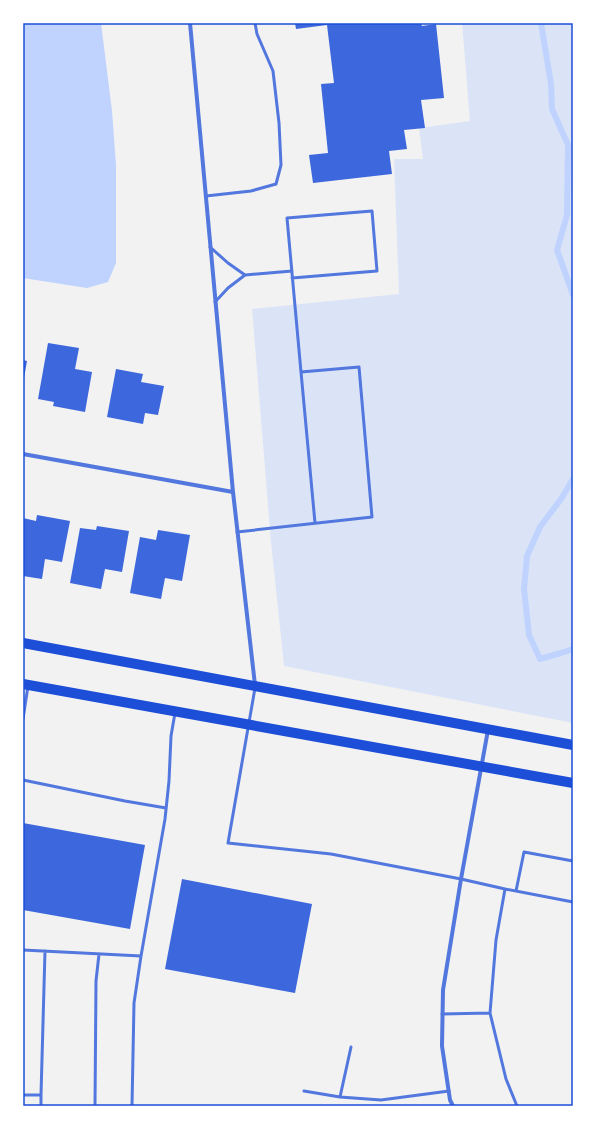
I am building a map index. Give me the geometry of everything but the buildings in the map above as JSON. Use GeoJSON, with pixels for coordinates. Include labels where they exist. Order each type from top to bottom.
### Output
{"type":"FeatureCollection","features":[{"type":"Feature","properties":{"kind":"main road"},"geometry":{"type":"LineString","coordinates":[[23,643],[573,745]]}},
{"type":"Feature","properties":{"kind":"main road"},"geometry":{"type":"LineString","coordinates":[[26,684],[573,783]]}},
{"type":"Feature","properties":{"kind":"street"},"geometry":{"type":"LineString","coordinates":[[190,23],[233,492],[255,686]]}},
{"type":"Feature","properties":{"kind":"street"},"geometry":{"type":"LineString","coordinates":[[23,454],[233,492]]}},
{"type":"Feature","properties":{"kind":"street"},"geometry":{"type":"LineString","coordinates":[[453,1106],[450,1100],[442,1046],[443,990],[488,729]]}},
{"type":"Feature","properties":{"kind":"lane"},"geometry":{"type":"LineString","coordinates":[[206,196],[252,191],[276,184],[281,164],[279,123],[273,71],[257,34],[255,23]]}},
{"type":"Feature","properties":{"kind":"lane"},"geometry":{"type":"LineString","coordinates":[[292,278],[377,271],[372,212],[288,218],[292,278],[315,523]]}},
{"type":"Feature","properties":{"kind":"lane"},"geometry":{"type":"LineString","coordinates":[[210,247],[228,263],[245,275]]}},
{"type":"Feature","properties":{"kind":"lane"},"geometry":{"type":"LineString","coordinates":[[215,302],[228,288],[245,275],[292,271]]}},
{"type":"Feature","properties":{"kind":"lane"},"geometry":{"type":"LineString","coordinates":[[237,532],[372,517],[359,367],[301,372]]}},
{"type":"Feature","properties":{"kind":"lane"},"geometry":{"type":"LineString","coordinates":[[23,719],[26,684]]}},
{"type":"Feature","properties":{"kind":"lane"},"geometry":{"type":"LineString","coordinates":[[255,686],[228,843],[331,854],[573,902]]}},
{"type":"Feature","properties":{"kind":"lane"},"geometry":{"type":"LineString","coordinates":[[132,1106],[134,1003],[166,808],[171,736],[176,711]]}},
{"type":"Feature","properties":{"kind":"lane"},"geometry":{"type":"LineString","coordinates":[[23,780],[166,808]]}},
{"type":"Feature","properties":{"kind":"lane"},"geometry":{"type":"LineString","coordinates":[[516,891],[524,852],[573,861]]}},
{"type":"Feature","properties":{"kind":"lane"},"geometry":{"type":"LineString","coordinates":[[505,889],[496,940],[490,1013],[506,1079],[517,1106]]}},
{"type":"Feature","properties":{"kind":"lane"},"geometry":{"type":"LineString","coordinates":[[23,950],[141,956]]}},
{"type":"Feature","properties":{"kind":"lane"},"geometry":{"type":"LineString","coordinates":[[41,1106],[45,952]]}},
{"type":"Feature","properties":{"kind":"lane"},"geometry":{"type":"LineString","coordinates":[[95,1106],[96,981],[99,954]]}},
{"type":"Feature","properties":{"kind":"lane"},"geometry":{"type":"LineString","coordinates":[[442,1014],[490,1013]]}},
{"type":"Feature","properties":{"kind":"lane"},"geometry":{"type":"LineString","coordinates":[[340,1098],[351,1047]]}},
{"type":"Feature","properties":{"kind":"lane"},"geometry":{"type":"LineString","coordinates":[[304,1091],[340,1098],[382,1100],[449,1091]]}},
{"type":"Feature","properties":{"kind":"lane"},"geometry":{"type":"LineString","coordinates":[[23,1095],[41,1095]]}},
{"type":"Feature","properties":{"kind":"shaded area"},"geometry":{"type":"Polygon","coordinates":[[[462,23],[573,23],[573,723],[284,666],[271,542],[252,309],[399,294],[394,159],[423,159],[419,128],[470,121],[462,23]]]}},
{"type":"Feature","properties":{"kind":"water"},"geometry":{"type":"Polygon","coordinates":[[[23,23],[101,23],[112,111],[116,165],[116,263],[108,282],[87,288],[23,278],[23,23]]]}},
{"type":"Feature","properties":{"kind":"waterway"},"geometry":{"type":"LineString","coordinates":[[541,23],[551,84],[552,109],[568,145],[567,215],[557,250],[573,295]]}},
{"type":"Feature","properties":{"kind":"waterway"},"geometry":{"type":"LineString","coordinates":[[573,479],[561,499],[540,527],[527,556],[524,589],[529,635],[540,659],[573,649]]}}]}
